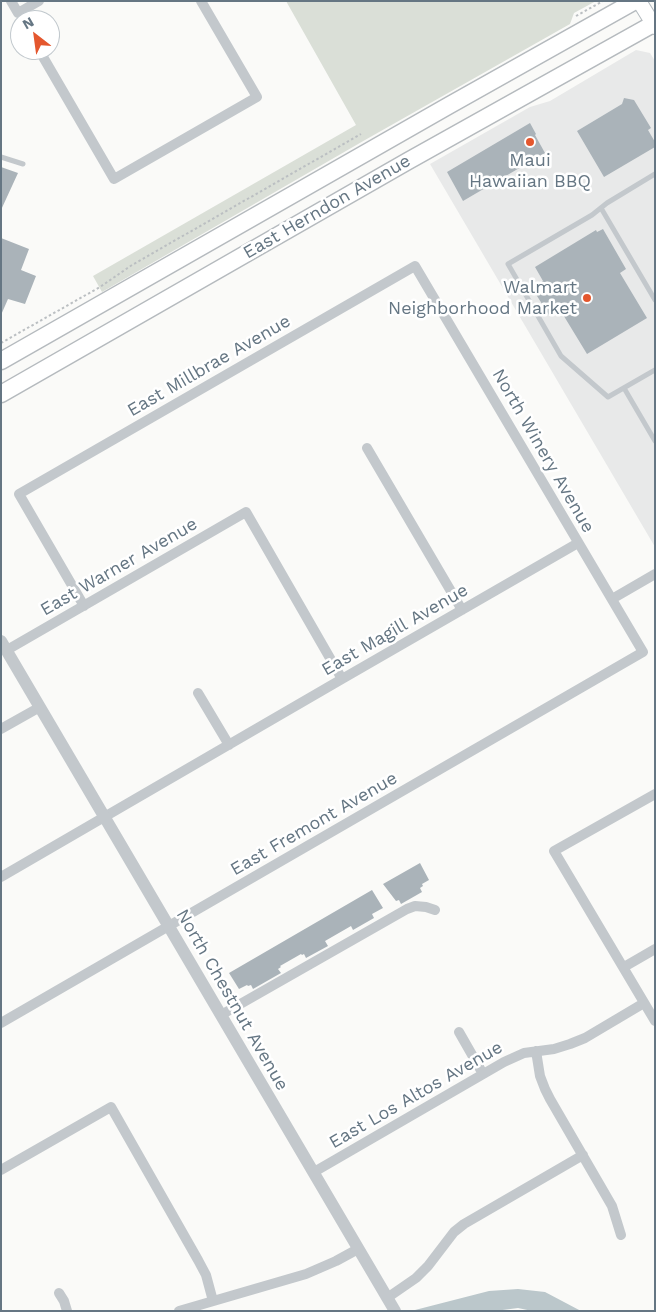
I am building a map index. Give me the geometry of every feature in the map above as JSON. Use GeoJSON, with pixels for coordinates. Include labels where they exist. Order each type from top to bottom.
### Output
{"type":"FeatureCollection","features":[{"type":"Feature","properties":{"kind":"main road","name":"East Herndon Avenue"},"geometry":{"type":"LineString","coordinates":[[1,361],[440,110],[635,1]]}},
{"type":"Feature","properties":{"kind":"main road"},"geometry":{"type":"LineString","coordinates":[[640,1],[654,25]]}},
{"type":"Feature","properties":{"kind":"main road","name":"East Herndon Avenue"},"geometry":{"type":"LineString","coordinates":[[1,394],[408,161],[654,25]]}},
{"type":"Feature","properties":{"kind":"street"},"geometry":{"type":"LineString","coordinates":[[28,10],[39,1]]}},
{"type":"Feature","properties":{"kind":"street"},"geometry":{"type":"LineString","coordinates":[[46,60],[114,179],[257,97],[201,1]]}},
{"type":"Feature","properties":{"kind":"street","name":"East Millbrae Avenue"},"geometry":{"type":"LineString","coordinates":[[84,606],[19,494],[415,266]]}},
{"type":"Feature","properties":{"kind":"street","name":"North Winery Avenue"},"geometry":{"type":"LineString","coordinates":[[415,266],[643,652]]}},
{"type":"Feature","properties":{"kind":"street"},"geometry":{"type":"LineString","coordinates":[[367,448],[462,610]]}},
{"type":"Feature","properties":{"kind":"street","name":"East Warner Avenue"},"geometry":{"type":"LineString","coordinates":[[4,646],[84,606],[246,512],[342,679]]}},
{"type":"Feature","properties":{"kind":"street","name":"East Magill Avenue"},"geometry":{"type":"LineString","coordinates":[[1,877],[578,543]]}},
{"type":"Feature","properties":{"kind":"street"},"geometry":{"type":"LineString","coordinates":[[612,599],[655,574]]}},
{"type":"Feature","properties":{"kind":"street","name":"North Chestnut Avenue"},"geometry":{"type":"LineString","coordinates":[[4,646],[394,1311]]}},
{"type":"Feature","properties":{"kind":"street","name":"East Fremont Avenue"},"geometry":{"type":"LineString","coordinates":[[1,1023],[643,652]]}},
{"type":"Feature","properties":{"kind":"street"},"geometry":{"type":"LineString","coordinates":[[198,692],[229,744]]}},
{"type":"Feature","properties":{"kind":"street"},"geometry":{"type":"LineString","coordinates":[[1,729],[40,707]]}},
{"type":"Feature","properties":{"kind":"street"},"geometry":{"type":"LineString","coordinates":[[655,794],[554,851],[655,1021]]}},
{"type":"Feature","properties":{"kind":"street"},"geometry":{"type":"LineString","coordinates":[[221,1015],[408,909],[415,906],[435,910]]}},
{"type":"Feature","properties":{"kind":"street"},"geometry":{"type":"LineString","coordinates":[[624,967],[655,948]]}},
{"type":"Feature","properties":{"kind":"street","name":"East Los Altos Avenue"},"geometry":{"type":"LineString","coordinates":[[314,1172],[513,1057],[554,1049],[586,1038],[644,1003]]}},
{"type":"Feature","properties":{"kind":"street"},"geometry":{"type":"LineString","coordinates":[[459,1032],[483,1074]]}},
{"type":"Feature","properties":{"kind":"street"},"geometry":{"type":"LineString","coordinates":[[536,1051],[540,1076],[545,1088],[612,1206],[621,1235]]}},
{"type":"Feature","properties":{"kind":"street"},"geometry":{"type":"LineString","coordinates":[[1,1170],[111,1107],[198,1260],[206,1276],[213,1301]]}},
{"type":"Feature","properties":{"kind":"street"},"geometry":{"type":"LineString","coordinates":[[387,1298],[416,1278],[428,1266],[454,1232],[464,1224],[583,1155]]}},
{"type":"Feature","properties":{"kind":"street"},"geometry":{"type":"LineString","coordinates":[[179,1311],[306,1274],[336,1262],[358,1249]]}},
{"type":"Feature","properties":{"kind":"street"},"geometry":{"type":"LineString","coordinates":[[59,1293],[67,1311]]}},
{"type":"Feature","properties":{"kind":"lane"},"geometry":{"type":"LineString","coordinates":[[1,157],[23,164]]}},
{"type":"Feature","properties":{"kind":"lane"},"geometry":{"type":"LineString","coordinates":[[655,174],[592,215],[508,264],[561,356],[608,397],[655,370]]}},
{"type":"Feature","properties":{"kind":"lane"},"geometry":{"type":"LineString","coordinates":[[601,208],[655,300]]}},
{"type":"Feature","properties":{"kind":"lane"},"geometry":{"type":"LineString","coordinates":[[624,388],[655,441]]}},
{"type":"Feature","properties":{"kind":"path"},"geometry":{"type":"LineString","coordinates":[[576,16],[603,1]]}},
{"type":"Feature","properties":{"kind":"path"},"geometry":{"type":"LineString","coordinates":[[1,344],[100,287],[141,260],[362,134]]}},
{"type":"Feature","properties":{"kind":"shaded area"},"geometry":{"type":"Polygon","coordinates":[[[286,1],[596,1],[574,13],[570,24],[102,292],[93,276],[356,125],[286,1]]]}},
{"type":"Feature","properties":{"kind":"shaded area"},"geometry":{"type":"Polygon","coordinates":[[[636,50],[650,53],[655,61],[655,547],[430,164],[530,107],[550,101],[636,50]]]}},
{"type":"Feature","properties":{"kind":"shaded area"},"geometry":{"type":"Polygon","coordinates":[[[518,1289],[545,1292],[581,1311],[532,1311],[518,1308],[495,1311],[415,1310],[489,1291],[518,1289]]]}},
{"type":"Feature","properties":{"kind":"building"},"geometry":{"type":"Polygon","coordinates":[[[624,98],[634,100],[651,128],[648,130],[655,142],[655,147],[604,177],[577,131],[622,104],[624,98]]]}},
{"type":"Feature","properties":{"kind":"building"},"geometry":{"type":"Polygon","coordinates":[[[530,123],[545,153],[463,201],[447,172],[530,123]]]}},
{"type":"Feature","properties":{"kind":"building"},"geometry":{"type":"Polygon","coordinates":[[[1,167],[18,173],[1,210],[1,167]]]}},
{"type":"Feature","properties":{"kind":"building","name":"Walmart Neighborhood Market"},"geometry":{"type":"Polygon","coordinates":[[[603,229],[626,269],[620,273],[647,318],[587,354],[559,308],[549,315],[532,288],[543,281],[535,267],[596,230],[597,232],[603,229]]]}},
{"type":"Feature","properties":{"kind":"building"},"geometry":{"type":"Polygon","coordinates":[[[1,238],[29,249],[21,270],[36,276],[25,304],[8,299],[1,315],[1,238]]]}},
{"type":"Feature","properties":{"kind":"building"},"geometry":{"type":"Polygon","coordinates":[[[420,863],[429,880],[422,884],[423,886],[420,888],[422,892],[401,904],[399,900],[396,901],[383,884],[420,863]]]}},
{"type":"Feature","properties":{"kind":"building"},"geometry":{"type":"Polygon","coordinates":[[[372,890],[383,908],[372,914],[374,918],[353,930],[351,926],[325,941],[328,946],[306,958],[304,954],[301,954],[280,966],[278,969],[281,973],[253,989],[251,985],[247,985],[239,989],[229,973],[372,890]]]}},
{"type":"Feature","properties":{"kind":"place","name":"Maui Hawaiian BBQ"},"geometry":{"type":"Point","coordinates":[530,142]}},
{"type":"Feature","properties":{"kind":"place","name":"Walmart Neighborhood Market"},"geometry":{"type":"Point","coordinates":[587,298]}}]}
